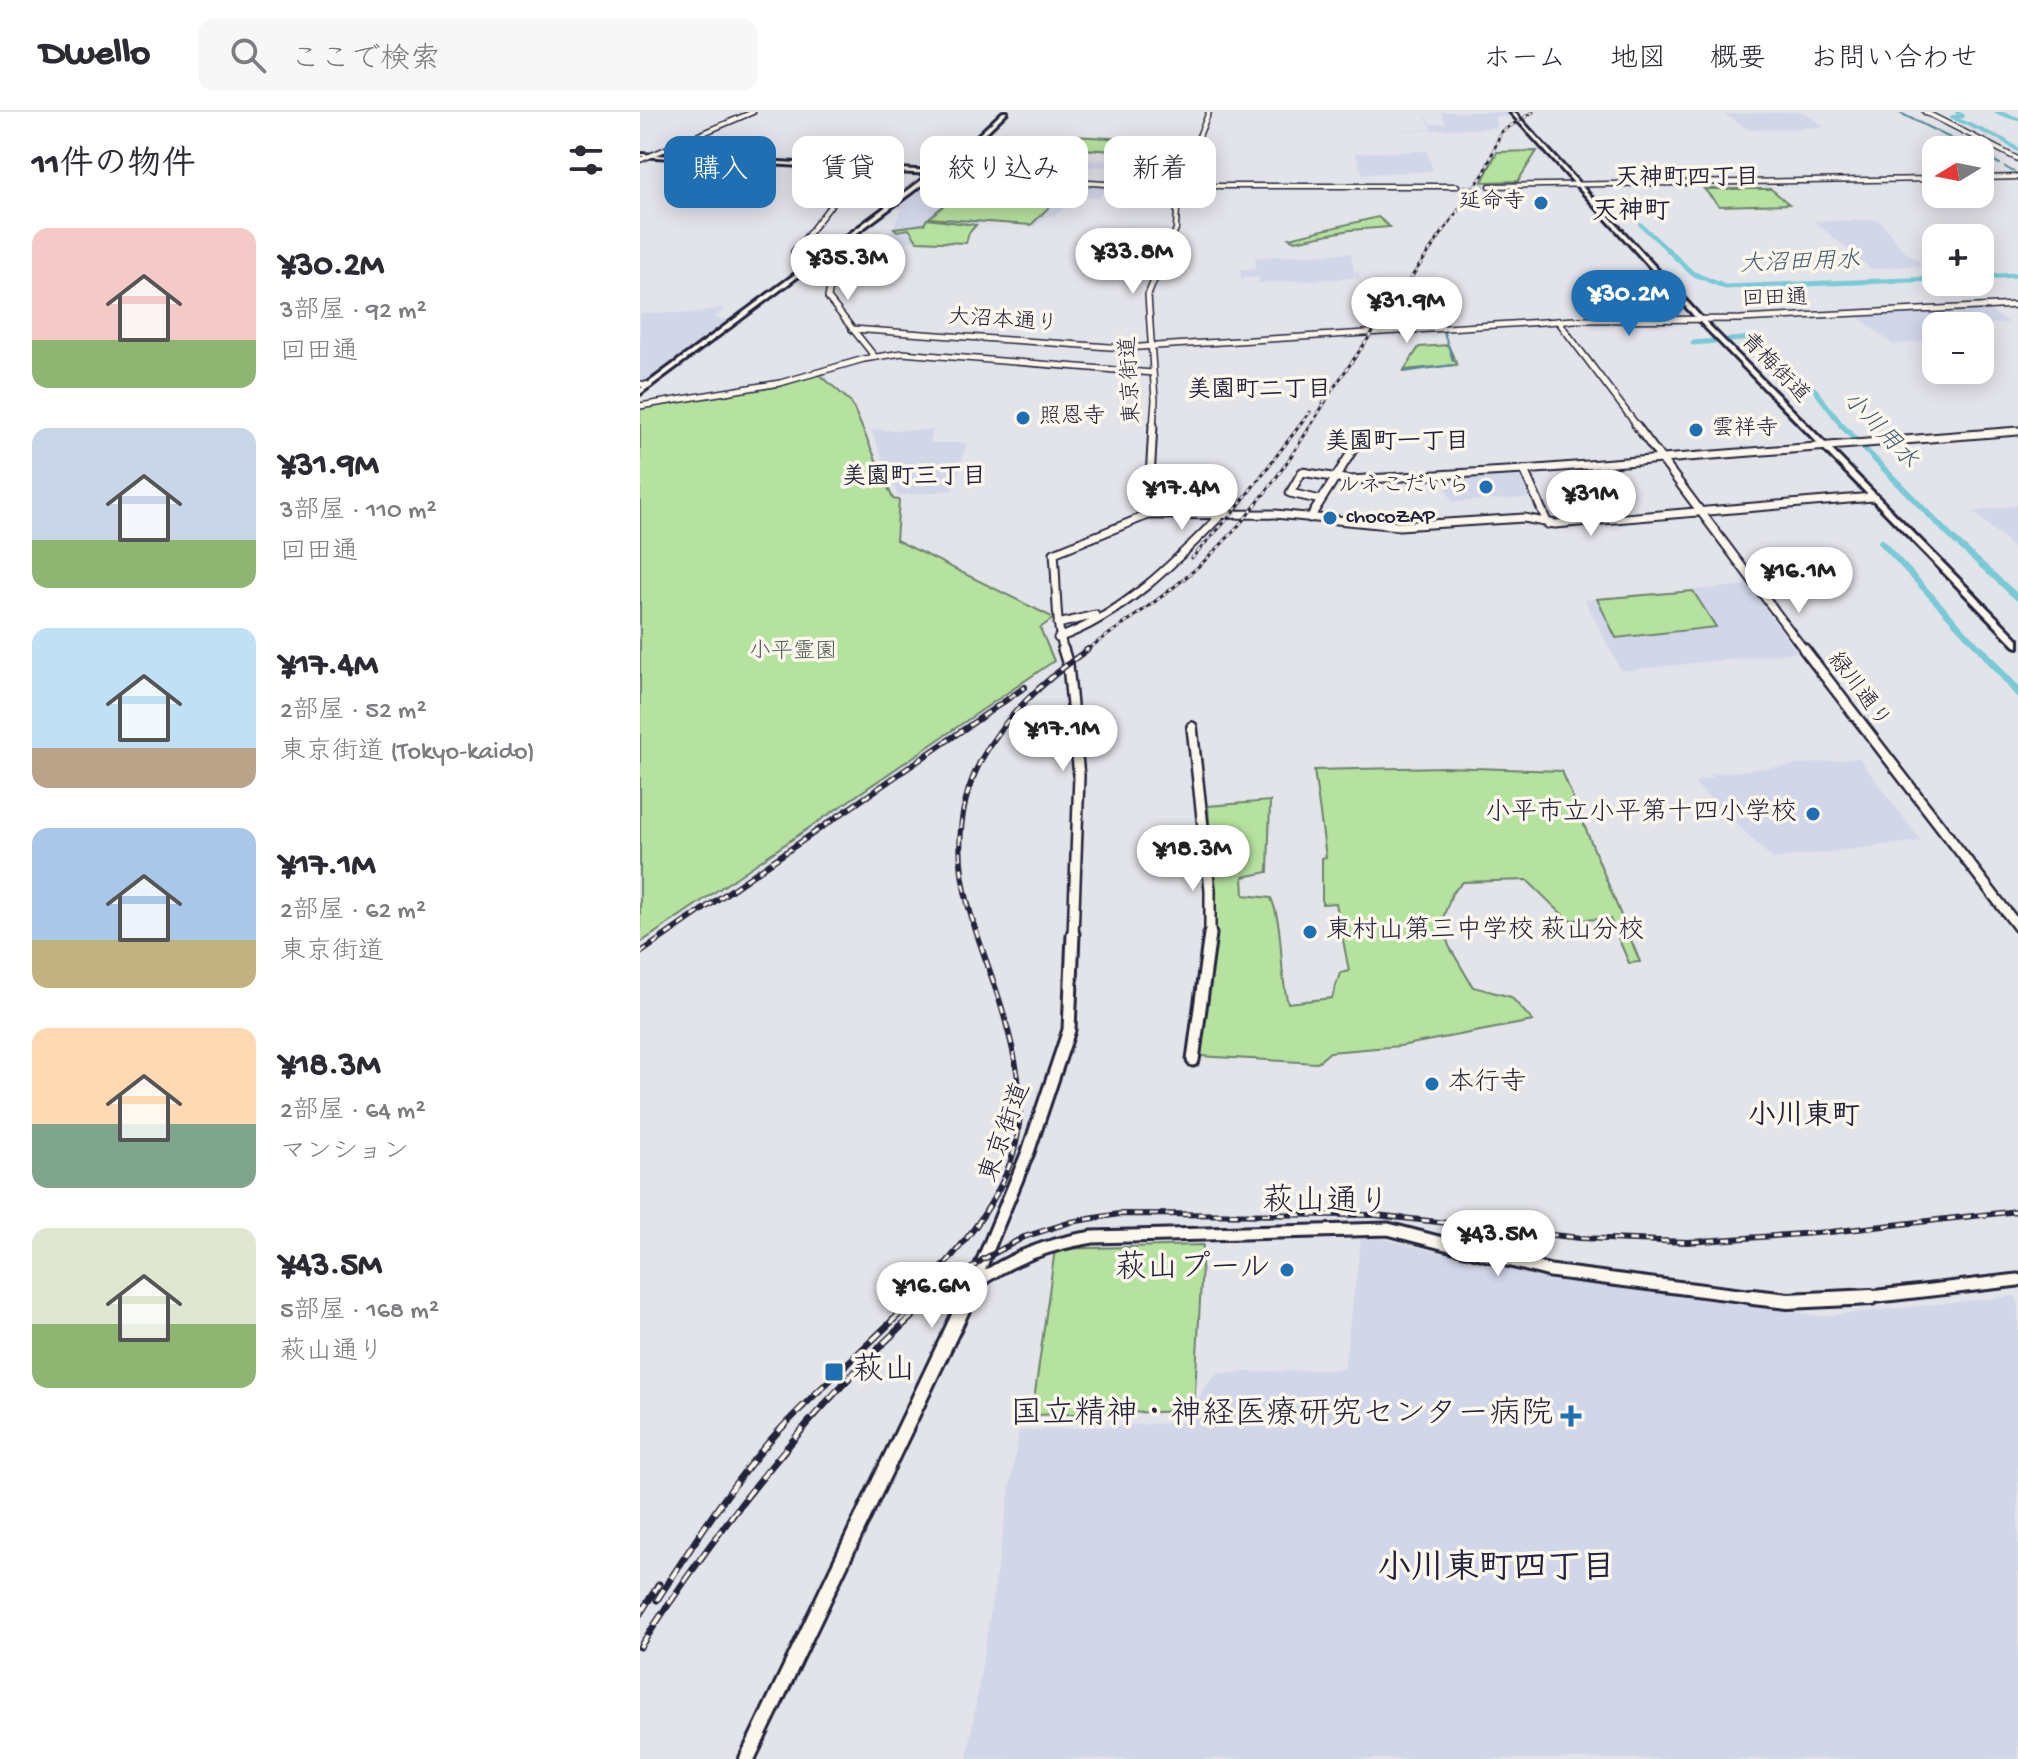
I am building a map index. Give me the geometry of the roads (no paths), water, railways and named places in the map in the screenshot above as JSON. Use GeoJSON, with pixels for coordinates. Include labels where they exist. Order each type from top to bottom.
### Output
{"type":"FeatureCollection","features":[{"type":"Feature","properties":{"kind":"main road"},"geometry":{"type":"LineString","coordinates":[[980,136],[1005,112]]}},
{"type":"Feature","properties":{"kind":"main road","name":"青梅街道"},"geometry":{"type":"LineString","coordinates":[[1512,112],[1700,318],[2018,644]]}},
{"type":"Feature","properties":{"kind":"main road"},"geometry":{"type":"LineString","coordinates":[[640,157],[651,155],[792,164]]}},
{"type":"Feature","properties":{"kind":"main road"},"geometry":{"type":"LineString","coordinates":[[640,392],[920,184]]}},
{"type":"Feature","properties":{"kind":"street"},"geometry":{"type":"LineString","coordinates":[[651,155],[753,112]]}},
{"type":"Feature","properties":{"kind":"street","name":"東京街道"},"geometry":{"type":"LineString","coordinates":[[1199,136],[1209,112]]}},
{"type":"Feature","properties":{"kind":"street"},"geometry":{"type":"LineString","coordinates":[[1925,112],[2018,159]]}},
{"type":"Feature","properties":{"kind":"street"},"geometry":{"type":"LineString","coordinates":[[1994,178],[2018,177]]}},
{"type":"Feature","properties":{"kind":"street"},"geometry":{"type":"LineString","coordinates":[[1490,186],[1922,179]]}},
{"type":"Feature","properties":{"kind":"street"},"geometry":{"type":"LineString","coordinates":[[1216,187],[1457,186]]}},
{"type":"Feature","properties":{"kind":"street"},"geometry":{"type":"LineString","coordinates":[[828,208],[794,252],[830,287],[828,298],[875,357]]}},
{"type":"Feature","properties":{"kind":"street","name":"東京街道"},"geometry":{"type":"LineString","coordinates":[[747,1759],[974,1285],[1028,1152],[1069,1030],[1079,776],[1068,665],[1058,631],[1054,553],[1148,515],[1155,424],[1148,295],[1176,229],[1177,208]]}},
{"type":"Feature","properties":{"kind":"street","name":"回田通"},"geometry":{"type":"LineString","coordinates":[[1151,347],[1558,321],[1633,323],[1700,318],[1798,318],[2018,305]]}},
{"type":"Feature","properties":{"kind":"street","name":"緑川通り"},"geometry":{"type":"LineString","coordinates":[[1558,321],[1871,739],[2018,927]]}},
{"type":"Feature","properties":{"kind":"street","name":"大沼本通り"},"geometry":{"type":"LineString","coordinates":[[852,329],[1111,348],[1151,347]]}},
{"type":"Feature","properties":{"kind":"street"},"geometry":{"type":"LineString","coordinates":[[640,406],[784,382],[875,357],[910,353],[1153,373]]}},
{"type":"Feature","properties":{"kind":"street"},"geometry":{"type":"LineString","coordinates":[[640,384],[650,385]]}},
{"type":"Feature","properties":{"kind":"street"},"geometry":{"type":"LineString","coordinates":[[1321,500],[1289,491],[1302,472],[1350,480],[1524,470],[2018,431]]}},
{"type":"Feature","properties":{"kind":"street"},"geometry":{"type":"LineString","coordinates":[[1310,518],[1361,437]]}},
{"type":"Feature","properties":{"kind":"street"},"geometry":{"type":"LineString","coordinates":[[1524,470],[1548,524]]}},
{"type":"Feature","properties":{"kind":"street"},"geometry":{"type":"LineString","coordinates":[[1148,515],[1275,514],[1399,526],[1524,518],[1548,524],[1873,497]]}},
{"type":"Feature","properties":{"kind":"street"},"geometry":{"type":"LineString","coordinates":[[1058,631],[1089,624],[1121,603],[1182,553],[1217,516]]}},
{"type":"Feature","properties":{"kind":"street"},"geometry":{"type":"LineString","coordinates":[[1058,631],[1094,616],[1140,582],[1217,516]]}},
{"type":"Feature","properties":{"kind":"street"},"geometry":{"type":"LineString","coordinates":[[1192,727],[1210,890],[1210,950],[1193,1060]]}},
{"type":"Feature","properties":{"kind":"street","name":"萩山通り"},"geometry":{"type":"LineString","coordinates":[[974,1285],[1028,1253],[1072,1239],[1111,1235],[1363,1228],[1408,1233],[1550,1271],[1788,1301],[1841,1300],[2018,1280]]}},
{"type":"Feature","properties":{"kind":"waterway"},"geometry":{"type":"LineString","coordinates":[[1898,112],[1946,136]]}},
{"type":"Feature","properties":{"kind":"waterway"},"geometry":{"type":"LineString","coordinates":[[1957,112],[1963,116],[1952,117],[2018,150]]}},
{"type":"Feature","properties":{"kind":"waterway"},"geometry":{"type":"LineString","coordinates":[[1996,112],[2018,119]]}},
{"type":"Feature","properties":{"kind":"waterway"},"geometry":{"type":"LineString","coordinates":[[1994,161],[2000,164]]}},
{"type":"Feature","properties":{"kind":"waterway"},"geometry":{"type":"LineString","coordinates":[[2005,167],[2014,172]]}},
{"type":"Feature","properties":{"kind":"waterway","name":"大沼田用水"},"geometry":{"type":"LineString","coordinates":[[1640,224],[1669,251]]}},
{"type":"Feature","properties":{"kind":"waterway","name":"大沼田用水"},"geometry":{"type":"LineString","coordinates":[[1667,249],[1692,273],[1725,287],[1922,280]]}},
{"type":"Feature","properties":{"kind":"waterway","name":"大沼田用水"},"geometry":{"type":"LineString","coordinates":[[1994,276],[2018,275]]}},
{"type":"Feature","properties":{"kind":"waterway"},"geometry":{"type":"LineString","coordinates":[[1443,329],[1453,361]]}},
{"type":"Feature","properties":{"kind":"waterway","name":"小川用水"},"geometry":{"type":"LineString","coordinates":[[1693,343],[1754,338],[1790,374],[1815,390],[1843,427]]}},
{"type":"Feature","properties":{"kind":"waterway"},"geometry":{"type":"LineString","coordinates":[[1404,372],[1452,365]]}},
{"type":"Feature","properties":{"kind":"waterway","name":"小川用水"},"geometry":{"type":"LineString","coordinates":[[1841,425],[1953,539],[2018,598]]}},
{"type":"Feature","properties":{"kind":"waterway"},"geometry":{"type":"LineString","coordinates":[[1881,542],[1982,651]]}},
{"type":"Feature","properties":{"kind":"waterway"},"geometry":{"type":"LineString","coordinates":[[1981,649],[2018,693]]}},
{"type":"Feature","properties":{"kind":"tunnel"},"geometry":{"type":"LineString","coordinates":[[1457,186],[1490,186]]}},
{"type":"Feature","properties":{"kind":"railway"},"geometry":{"type":"LineString","coordinates":[[1323,403],[1485,172],[1501,132],[1533,112]]}},
{"type":"Feature","properties":{"kind":"railway"},"geometry":{"type":"LineString","coordinates":[[1085,651],[1173,588],[1228,538],[1283,468],[1330,394]]}},
{"type":"Feature","properties":{"kind":"railway"},"geometry":{"type":"LineString","coordinates":[[1192,558],[1232,514],[1310,412]]}},
{"type":"Feature","properties":{"kind":"railway"},"geometry":{"type":"LineString","coordinates":[[914,1299],[961,1246],[988,1207],[1009,1165],[1019,1126],[1018,1077],[1012,1044],[969,908],[961,865],[961,827],[968,791],[982,759],[1001,729],[1055,674],[1088,649]]}},
{"type":"Feature","properties":{"kind":"railway"},"geometry":{"type":"LineString","coordinates":[[640,953],[1025,687]]}},
{"type":"Feature","properties":{"kind":"railway"},"geometry":{"type":"LineString","coordinates":[[932,1299],[982,1260],[1024,1237],[1071,1222],[1119,1214],[1376,1215],[1580,1238],[1688,1242],[1830,1232],[2018,1211]]}},
{"type":"Feature","properties":{"kind":"railway"},"geometry":{"type":"LineString","coordinates":[[640,1647],[705,1553],[775,1462],[851,1376],[934,1297]]}},
{"type":"Feature","properties":{"kind":"railway"},"geometry":{"type":"LineString","coordinates":[[657,1600],[713,1515],[775,1435],[914,1299]]}},
{"type":"Feature","properties":{"kind":"railway"},"geometry":{"type":"LineString","coordinates":[[640,1614],[659,1584]]}},
{"type":"Feature","properties":{"kind":"place","name":"延命寺"},"geometry":{"type":"Point","coordinates":[1541,203]}},
{"type":"Feature","properties":{"kind":"place","name":"照恩寺"},"geometry":{"type":"Point","coordinates":[1023,418]}},
{"type":"Feature","properties":{"kind":"place","name":"雲祥寺"},"geometry":{"type":"Point","coordinates":[1696,430]}},
{"type":"Feature","properties":{"kind":"place","name":"ルネこだいら"},"geometry":{"type":"Point","coordinates":[1486,487]}},
{"type":"Feature","properties":{"kind":"place","name":"chocoZAP"},"geometry":{"type":"Point","coordinates":[1330,518]}},
{"type":"Feature","properties":{"kind":"place","name":"小平市立小平第十四小学校"},"geometry":{"type":"Point","coordinates":[1813,814]}},
{"type":"Feature","properties":{"kind":"place","name":"東村山第三中学校 萩山分校"},"geometry":{"type":"Point","coordinates":[1310,932]}},
{"type":"Feature","properties":{"kind":"place","name":"本行寺"},"geometry":{"type":"Point","coordinates":[1432,1084]}},
{"type":"Feature","properties":{"kind":"place","name":"萩山プール"},"geometry":{"type":"Point","coordinates":[1287,1270]}},
{"type":"Feature","properties":{"kind":"place","name":"萩山"},"geometry":{"type":"Point","coordinates":[834,1372]}},
{"type":"Feature","properties":{"kind":"place","name":"国立精神・神経医療研究センター病院"},"geometry":{"type":"Point","coordinates":[1571,1416]}},
{"type":"Feature","properties":{"kind":"district","name":"天神町四丁目"},"geometry":{"type":"Point","coordinates":[1687,179]}},
{"type":"Feature","properties":{"kind":"district","name":"天神町"},"geometry":{"type":"Point","coordinates":[1631,213]}},
{"type":"Feature","properties":{"kind":"district","name":"美園町二丁目"},"geometry":{"type":"Point","coordinates":[1259,391]}},
{"type":"Feature","properties":{"kind":"district","name":"美園町一丁目"},"geometry":{"type":"Point","coordinates":[1397,443]}},
{"type":"Feature","properties":{"kind":"district","name":"美園町三丁目"},"geometry":{"type":"Point","coordinates":[914,478]}},
{"type":"Feature","properties":{"kind":"district","name":"小川東町"},"geometry":{"type":"Point","coordinates":[1804,1117]}},
{"type":"Feature","properties":{"kind":"district","name":"小川東町四丁目"},"geometry":{"type":"Point","coordinates":[1496,1571]}},
{"type":"Feature","properties":{"kind":"park label","name":"小平霊園"},"geometry":{"type":"Point","coordinates":[793,653]}}]}
